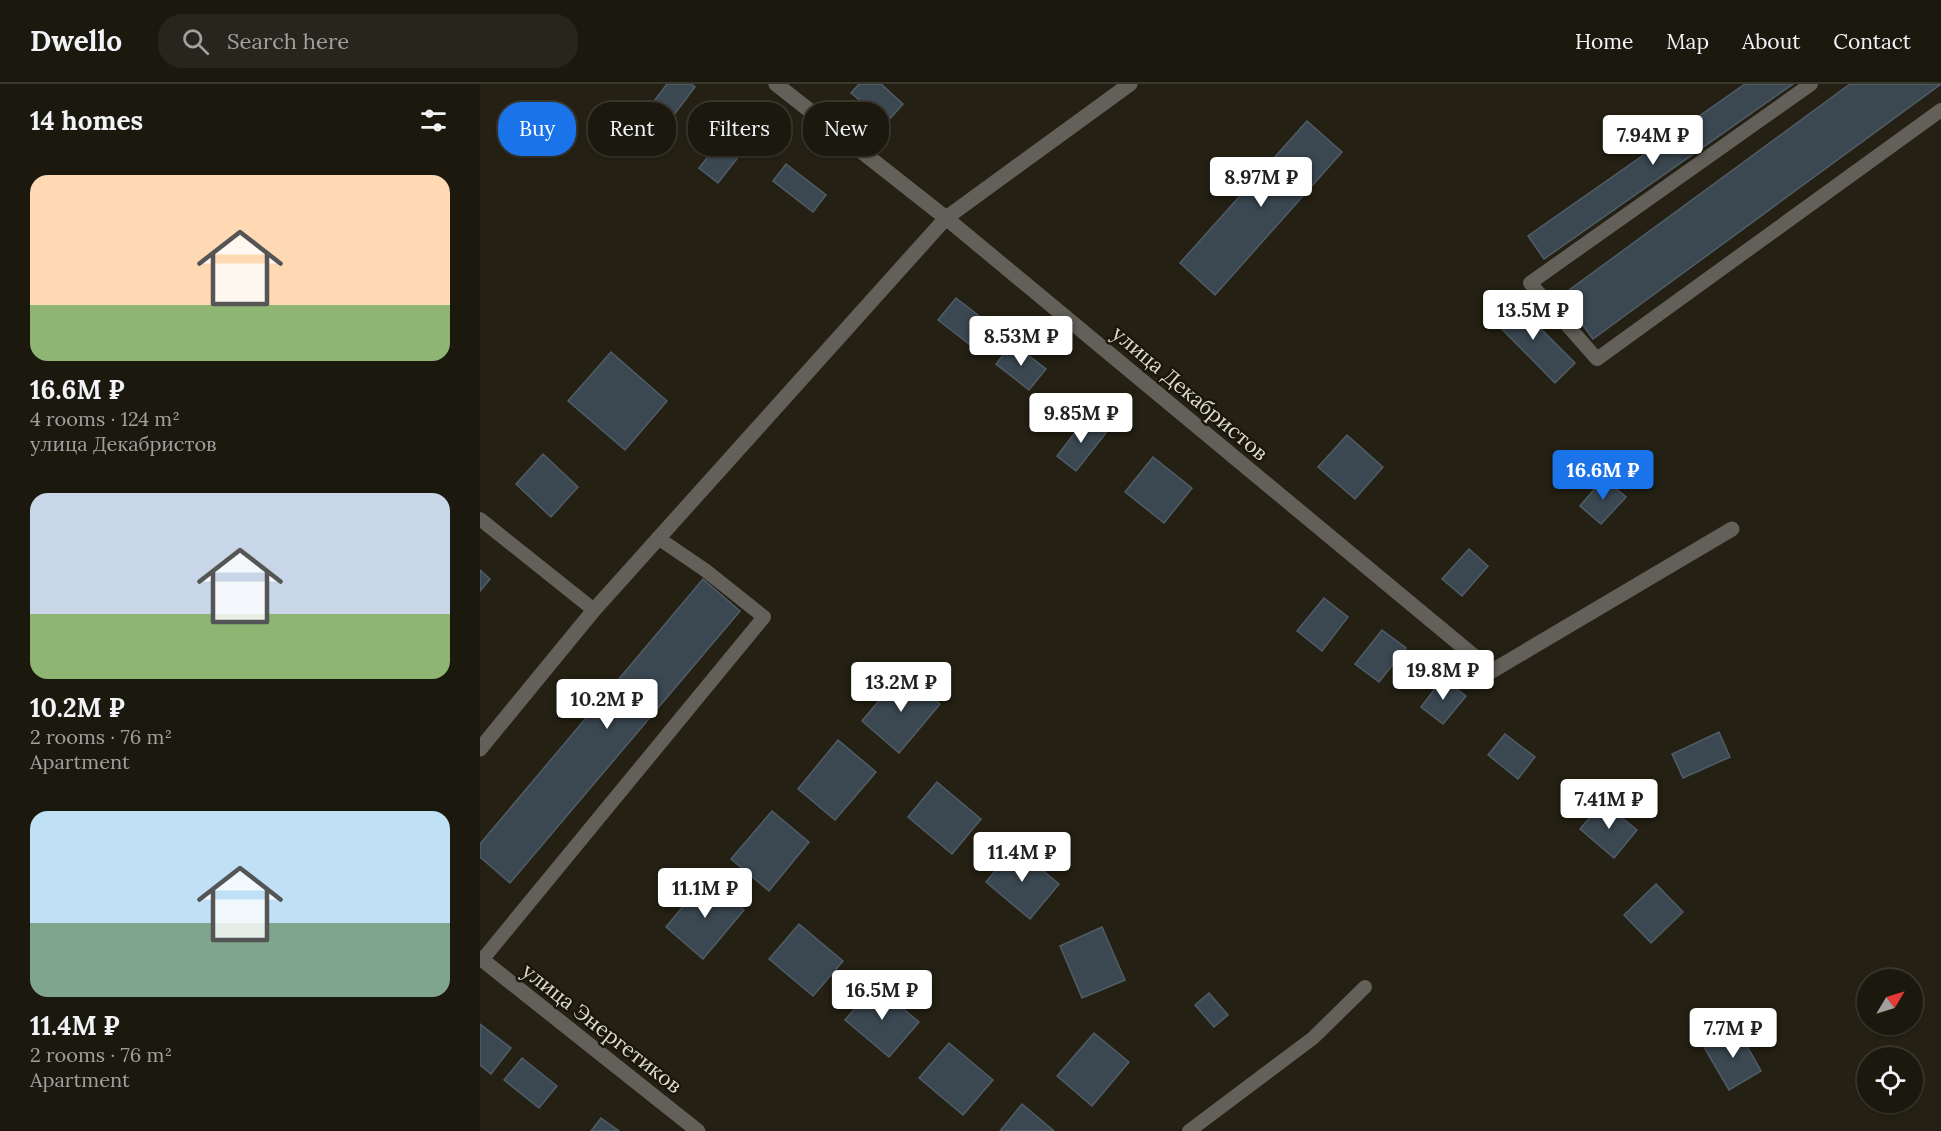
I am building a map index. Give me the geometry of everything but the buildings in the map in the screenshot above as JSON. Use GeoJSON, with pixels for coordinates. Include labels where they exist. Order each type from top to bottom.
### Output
{"type":"FeatureCollection","features":[{"type":"Feature","properties":{"kind":"street","name":"улица Декабристов"},"geometry":{"type":"LineString","coordinates":[[776,84],[946,218],[1492,670],[1732,529]]}},
{"type":"Feature","properties":{"kind":"street"},"geometry":{"type":"LineString","coordinates":[[480,749],[594,610],[946,218],[1130,84]]}},
{"type":"Feature","properties":{"kind":"street","name":"улица Энергетиков"},"geometry":{"type":"LineString","coordinates":[[481,959],[698,1131]]}},
{"type":"Feature","properties":{"kind":"lane"},"geometry":{"type":"LineString","coordinates":[[1811,84],[1530,283],[1597,359],[1941,110]]}},
{"type":"Feature","properties":{"kind":"lane"},"geometry":{"type":"LineString","coordinates":[[480,519],[594,610]]}},
{"type":"Feature","properties":{"kind":"lane"},"geometry":{"type":"LineString","coordinates":[[481,959],[764,617],[705,570],[658,538]]}},
{"type":"Feature","properties":{"kind":"lane"},"geometry":{"type":"LineString","coordinates":[[1189,1131],[1313,1038],[1365,987]]}}]}
